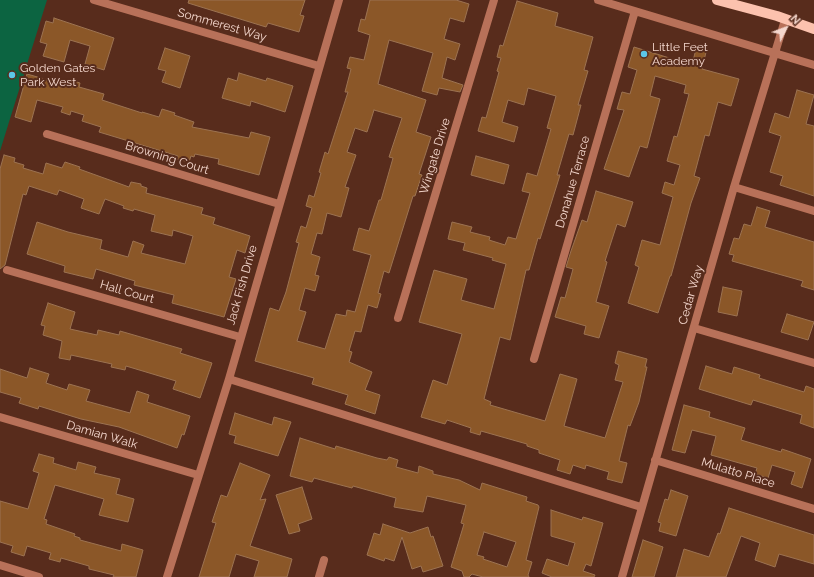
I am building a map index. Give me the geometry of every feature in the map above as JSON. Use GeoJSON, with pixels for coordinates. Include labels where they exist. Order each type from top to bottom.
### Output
{"type":"FeatureCollection","features":[{"type":"Feature","properties":{"kind":"main road"},"geometry":{"type":"LineString","coordinates":[[717,0],[814,29]]}},
{"type":"Feature","properties":{"kind":"street","name":"Sommerest Way"},"geometry":{"type":"LineString","coordinates":[[94,0],[319,66]]}},
{"type":"Feature","properties":{"kind":"street","name":"Jack Fish Drive"},"geometry":{"type":"LineString","coordinates":[[167,577],[229,379],[339,0]]}},
{"type":"Feature","properties":{"kind":"street","name":"Wingate Drive"},"geometry":{"type":"LineString","coordinates":[[398,318],[494,0]]}},
{"type":"Feature","properties":{"kind":"street"},"geometry":{"type":"LineString","coordinates":[[598,0],[814,65]]}},
{"type":"Feature","properties":{"kind":"street","name":"Donahue Terrace"},"geometry":{"type":"LineString","coordinates":[[534,359],[635,11]]}},
{"type":"Feature","properties":{"kind":"street","name":"Cedar Way"},"geometry":{"type":"LineString","coordinates":[[622,577],[734,187],[785,20]]}},
{"type":"Feature","properties":{"kind":"street","name":"Browning Court"},"geometry":{"type":"LineString","coordinates":[[48,134],[279,204]]}},
{"type":"Feature","properties":{"kind":"street"},"geometry":{"type":"LineString","coordinates":[[734,187],[814,211]]}},
{"type":"Feature","properties":{"kind":"street","name":"Hall Court"},"geometry":{"type":"LineString","coordinates":[[7,270],[240,337]]}},
{"type":"Feature","properties":{"kind":"street"},"geometry":{"type":"LineString","coordinates":[[694,328],[814,363]]}},
{"type":"Feature","properties":{"kind":"street"},"geometry":{"type":"LineString","coordinates":[[229,379],[642,507]]}},
{"type":"Feature","properties":{"kind":"street","name":"Damian Walk"},"geometry":{"type":"LineString","coordinates":[[0,417],[198,475]]}},
{"type":"Feature","properties":{"kind":"street","name":"Mulatto Place"},"geometry":{"type":"LineString","coordinates":[[655,460],[814,509]]}},
{"type":"Feature","properties":{"kind":"street"},"geometry":{"type":"LineString","coordinates":[[320,577],[324,560]]}},
{"type":"Feature","properties":{"kind":"street"},"geometry":{"type":"LineString","coordinates":[[0,565],[39,577]]}},
{"type":"Feature","properties":{"kind":"green space","name":"Golden Gates Park West"},"geometry":{"type":"Polygon","coordinates":[[[0,0],[47,0],[0,151],[0,0]]]}},
{"type":"Feature","properties":{"kind":"building"},"geometry":{"type":"Polygon","coordinates":[[[189,0],[305,0],[300,15],[304,16],[299,32],[268,23],[266,27],[188,3],[189,0]]]}},
{"type":"Feature","properties":{"kind":"building"},"geometry":{"type":"Polygon","coordinates":[[[370,0],[456,0],[469,4],[464,22],[450,18],[444,39],[460,44],[455,60],[447,57],[442,78],[463,85],[460,92],[439,88],[437,95],[422,91],[433,53],[389,40],[378,84],[426,100],[416,132],[431,137],[419,174],[422,175],[415,196],[413,196],[389,273],[384,271],[378,293],[381,294],[377,308],[368,305],[361,332],[355,331],[349,351],[352,352],[349,362],[372,372],[365,390],[380,395],[375,414],[345,404],[348,395],[312,384],[314,378],[255,361],[270,308],[279,311],[286,292],[299,243],[296,242],[301,226],[306,228],[312,208],[306,206],[309,195],[314,197],[325,152],[328,154],[348,92],[345,92],[351,69],[347,68],[350,57],[364,60],[370,35],[358,31],[361,19],[365,20],[370,0]],[[374,110],[367,132],[355,128],[347,152],[356,155],[345,187],[349,188],[341,217],[327,213],[322,234],[317,233],[311,254],[320,257],[315,275],[319,276],[315,291],[305,288],[299,310],[306,312],[297,341],[325,349],[336,314],[346,316],[347,310],[355,312],[371,255],[353,250],[359,228],[369,231],[379,200],[381,200],[393,158],[389,157],[402,118],[374,110]]]}},
{"type":"Feature","properties":{"kind":"building"},"geometry":{"type":"Polygon","coordinates":[[[517,1],[558,13],[555,26],[593,37],[584,70],[588,71],[578,105],[581,105],[573,135],[569,134],[557,175],[560,175],[540,239],[538,238],[529,270],[526,270],[510,340],[500,337],[484,399],[491,402],[490,405],[545,421],[560,374],[577,379],[564,426],[605,438],[623,382],[615,380],[619,365],[615,363],[618,351],[647,359],[645,367],[647,367],[639,402],[630,426],[628,425],[619,461],[627,463],[622,483],[607,479],[609,472],[586,465],[585,469],[573,465],[570,474],[557,470],[560,460],[539,453],[539,450],[527,446],[527,444],[481,431],[480,435],[470,432],[471,428],[447,420],[445,424],[421,417],[433,380],[447,385],[462,334],[419,322],[434,270],[467,279],[461,300],[494,309],[506,264],[492,260],[493,258],[463,250],[465,243],[448,239],[452,222],[472,227],[470,232],[490,237],[489,240],[505,245],[508,237],[516,239],[530,193],[522,191],[527,173],[537,176],[551,129],[547,128],[556,96],[528,88],[524,105],[508,100],[502,122],[518,127],[514,142],[478,131],[482,117],[486,118],[499,72],[497,71],[501,58],[497,57],[500,45],[503,46],[517,1]]]}},
{"type":"Feature","properties":{"kind":"building"},"geometry":{"type":"Polygon","coordinates":[[[54,18],[114,38],[104,70],[85,64],[90,46],[70,40],[64,62],[43,56],[47,44],[40,42],[46,21],[53,23],[54,18]]]}},
{"type":"Feature","properties":{"kind":"building"},"geometry":{"type":"Polygon","coordinates":[[[697,45],[707,48],[702,69],[739,79],[731,106],[718,102],[709,136],[705,135],[694,176],[700,178],[691,203],[671,276],[658,313],[628,303],[639,267],[635,265],[642,240],[660,245],[673,197],[662,193],[665,182],[674,185],[680,165],[667,161],[674,136],[677,137],[689,94],[684,93],[686,85],[655,76],[650,96],[660,99],[647,148],[640,146],[629,177],[604,169],[624,110],[617,109],[622,92],[630,94],[637,70],[628,67],[634,47],[692,65],[697,45]]]}},
{"type":"Feature","properties":{"kind":"building"},"geometry":{"type":"Polygon","coordinates":[[[165,48],[190,56],[180,88],[162,82],[166,71],[158,69],[165,48]]]}},
{"type":"Feature","properties":{"kind":"building"},"geometry":{"type":"Polygon","coordinates":[[[239,73],[266,81],[267,78],[293,86],[285,112],[251,101],[250,106],[222,98],[228,78],[237,81],[239,73]]]}},
{"type":"Feature","properties":{"kind":"building"},"geometry":{"type":"Polygon","coordinates":[[[27,74],[69,86],[71,80],[80,83],[79,87],[104,94],[102,100],[142,113],[159,117],[162,109],[175,113],[174,115],[194,122],[192,127],[249,138],[251,132],[270,137],[259,175],[218,164],[219,159],[195,154],[194,157],[191,156],[189,162],[177,159],[178,156],[99,132],[101,127],[82,121],[84,115],[71,111],[70,115],[61,112],[63,107],[37,100],[31,122],[15,117],[27,74]]]}},
{"type":"Feature","properties":{"kind":"building"},"geometry":{"type":"Polygon","coordinates":[[[797,90],[814,95],[806,124],[814,126],[814,196],[780,185],[783,176],[770,172],[781,136],[769,132],[775,113],[789,118],[797,90]]]}},
{"type":"Feature","properties":{"kind":"building"},"geometry":{"type":"Polygon","coordinates":[[[4,155],[15,158],[14,162],[24,165],[23,168],[43,174],[46,163],[62,168],[65,162],[80,167],[79,169],[129,187],[131,182],[141,184],[141,186],[147,188],[146,193],[203,208],[201,214],[215,218],[213,224],[250,236],[245,253],[237,250],[229,277],[236,279],[224,317],[172,303],[174,295],[134,285],[135,281],[96,269],[93,279],[64,272],[65,266],[27,254],[37,222],[68,232],[102,240],[100,249],[128,257],[133,241],[144,245],[141,253],[185,264],[193,236],[173,230],[172,236],[151,231],[155,215],[134,209],[133,211],[123,208],[124,206],[105,199],[99,214],[81,208],[84,199],[59,190],[57,195],[29,186],[26,195],[23,194],[5,265],[0,269],[0,169],[4,155]]]}},
{"type":"Feature","properties":{"kind":"building"},"geometry":{"type":"Polygon","coordinates":[[[476,156],[509,165],[504,184],[471,175],[476,156]]]}},
{"type":"Feature","properties":{"kind":"building"},"geometry":{"type":"Polygon","coordinates":[[[596,191],[633,202],[625,227],[617,224],[605,261],[607,262],[596,302],[609,306],[599,338],[584,334],[586,326],[555,317],[561,297],[565,298],[573,269],[566,267],[571,251],[582,220],[587,222],[596,191]]]}},
{"type":"Feature","properties":{"kind":"building"},"geometry":{"type":"Polygon","coordinates":[[[757,207],[770,211],[765,227],[814,242],[814,290],[801,286],[803,281],[732,261],[734,255],[729,254],[734,238],[739,239],[744,224],[751,226],[757,207]]]}},
{"type":"Feature","properties":{"kind":"building"},"geometry":{"type":"Polygon","coordinates":[[[723,287],[742,291],[737,316],[718,312],[723,287]]]}},
{"type":"Feature","properties":{"kind":"building"},"geometry":{"type":"Polygon","coordinates":[[[48,303],[75,312],[70,329],[97,335],[98,330],[119,335],[120,331],[182,349],[180,353],[212,363],[200,398],[173,389],[176,381],[126,366],[125,370],[111,367],[112,364],[71,355],[70,360],[59,358],[62,341],[43,335],[45,326],[41,325],[48,303]]]}},
{"type":"Feature","properties":{"kind":"building"},"geometry":{"type":"Polygon","coordinates":[[[787,314],[814,322],[808,340],[781,332],[787,314]]]}},
{"type":"Feature","properties":{"kind":"building"},"geometry":{"type":"Polygon","coordinates":[[[706,366],[732,374],[734,367],[760,375],[759,378],[804,392],[806,386],[814,389],[814,428],[800,423],[802,415],[753,400],[751,405],[699,389],[706,366]]]}},
{"type":"Feature","properties":{"kind":"building"},"geometry":{"type":"Polygon","coordinates":[[[30,368],[49,374],[46,383],[67,390],[69,384],[90,390],[86,401],[130,413],[137,391],[149,395],[147,402],[190,416],[184,435],[182,434],[177,448],[119,427],[81,419],[39,406],[38,409],[19,403],[21,398],[0,392],[0,369],[27,378],[30,368]]]}},
{"type":"Feature","properties":{"kind":"building"},"geometry":{"type":"Polygon","coordinates":[[[684,405],[710,412],[709,417],[745,428],[741,440],[781,452],[782,449],[811,459],[802,488],[791,484],[795,472],[772,465],[768,478],[755,474],[757,468],[711,455],[716,436],[692,430],[685,453],[672,450],[684,405]]]}},
{"type":"Feature","properties":{"kind":"building"},"geometry":{"type":"Polygon","coordinates":[[[235,413],[272,425],[274,417],[291,422],[278,456],[234,443],[236,436],[229,434],[235,413]]]}},
{"type":"Feature","properties":{"kind":"building"},"geometry":{"type":"Polygon","coordinates":[[[300,438],[335,449],[336,446],[377,458],[387,460],[389,457],[398,460],[396,467],[418,473],[419,466],[433,471],[433,474],[459,480],[480,490],[482,483],[527,497],[526,501],[538,505],[539,507],[526,560],[532,562],[528,575],[529,577],[483,577],[472,574],[469,577],[464,577],[462,571],[451,567],[464,524],[461,523],[466,505],[427,496],[423,512],[394,507],[396,498],[353,486],[352,488],[314,478],[312,482],[290,476],[300,438]],[[484,532],[477,555],[484,557],[483,559],[507,567],[516,542],[484,532]]]}},
{"type":"Feature","properties":{"kind":"building"},"geometry":{"type":"Polygon","coordinates":[[[39,454],[54,458],[53,463],[76,470],[78,462],[96,467],[94,473],[120,479],[116,494],[134,499],[128,522],[99,515],[104,499],[55,485],[44,519],[47,520],[46,524],[75,534],[74,536],[80,538],[80,540],[121,551],[122,544],[143,550],[136,577],[113,577],[114,575],[89,569],[89,566],[61,558],[60,562],[49,559],[51,553],[27,546],[24,556],[11,552],[13,546],[0,542],[0,501],[28,509],[39,473],[33,471],[39,454]]]}},
{"type":"Feature","properties":{"kind":"building"},"geometry":{"type":"Polygon","coordinates":[[[240,463],[270,475],[260,500],[266,499],[250,546],[292,559],[287,577],[254,577],[259,561],[236,554],[229,577],[199,577],[216,523],[212,522],[221,495],[227,497],[240,463]]]}},
{"type":"Feature","properties":{"kind":"building"},"geometry":{"type":"Polygon","coordinates":[[[302,487],[312,519],[298,524],[300,531],[289,534],[276,495],[302,487]]]}},
{"type":"Feature","properties":{"kind":"building"},"geometry":{"type":"Polygon","coordinates":[[[671,490],[688,496],[676,536],[659,531],[661,523],[658,522],[665,499],[668,500],[671,490]]]}},
{"type":"Feature","properties":{"kind":"building"},"geometry":{"type":"Polygon","coordinates":[[[729,508],[814,535],[814,564],[779,554],[775,567],[755,560],[760,543],[741,536],[726,577],[676,577],[684,549],[709,557],[718,533],[720,534],[729,508]]]}},
{"type":"Feature","properties":{"kind":"building"},"geometry":{"type":"Polygon","coordinates":[[[551,510],[582,520],[583,517],[603,523],[591,566],[586,564],[583,571],[595,575],[594,577],[552,577],[542,573],[547,559],[568,566],[575,543],[551,536],[551,510]]]}},
{"type":"Feature","properties":{"kind":"building"},"geometry":{"type":"Polygon","coordinates":[[[383,524],[410,533],[428,527],[431,537],[433,536],[443,566],[423,572],[421,566],[412,569],[402,537],[394,561],[385,558],[384,561],[367,555],[374,533],[380,535],[383,524]]]}},
{"type":"Feature","properties":{"kind":"building"},"geometry":{"type":"Polygon","coordinates":[[[643,540],[663,547],[654,577],[632,577],[643,540]]]}},
{"type":"Feature","properties":{"kind":"place","name":"Little Feet Academy"},"geometry":{"type":"Point","coordinates":[644,54]}},
{"type":"Feature","properties":{"kind":"place","name":"Golden Gates Park West"},"geometry":{"type":"Point","coordinates":[12,75]}}]}
